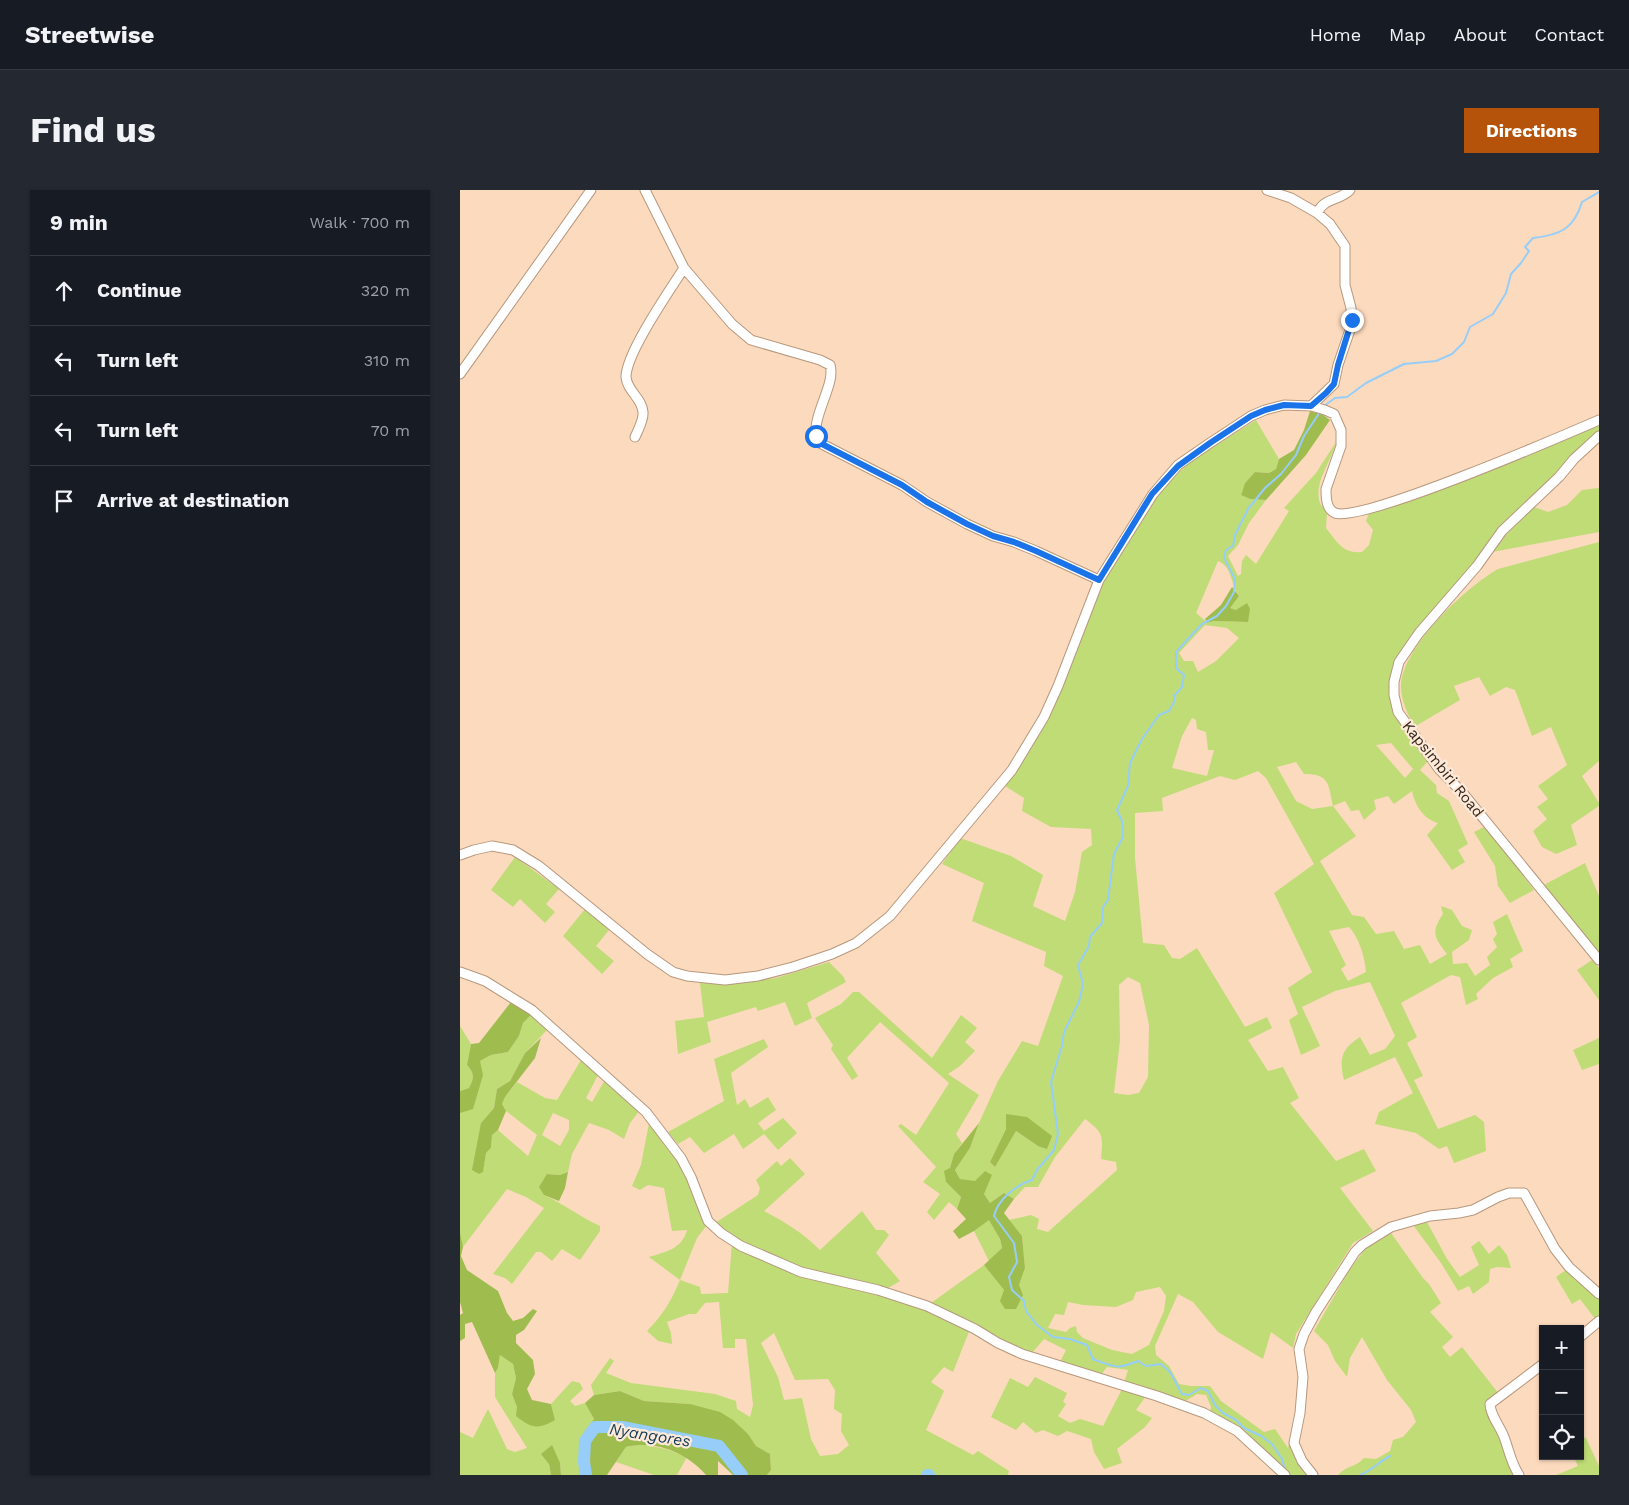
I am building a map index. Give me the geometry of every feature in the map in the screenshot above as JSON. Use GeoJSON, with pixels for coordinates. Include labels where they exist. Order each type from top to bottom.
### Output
{"type":"FeatureCollection","features":[{"type":"Feature","properties":{"kind":"street"},"geometry":{"type":"LineString","coordinates":[[460,374],[591,190]]}},
{"type":"Feature","properties":{"kind":"street"},"geometry":{"type":"LineString","coordinates":[[645,190],[684,268],[732,324],[751,340],[820,360],[830,365],[830,376],[816,425],[816,436],[820,443],[902,485],[927,502],[967,524],[993,536],[1036,551],[1099,580]]}},
{"type":"Feature","properties":{"kind":"street"},"geometry":{"type":"LineString","coordinates":[[1267,190],[1291,198],[1317,212],[1330,224],[1345,246],[1345,285],[1352,320],[1334,384],[1326,393],[1318,408]]}},
{"type":"Feature","properties":{"kind":"street"},"geometry":{"type":"LineString","coordinates":[[1317,212],[1327,201],[1344,195],[1350,190]]}},
{"type":"Feature","properties":{"kind":"street"},"geometry":{"type":"LineString","coordinates":[[635,437],[643,417],[643,411],[638,399],[627,384],[628,365],[648,326],[684,268]]}},
{"type":"Feature","properties":{"kind":"street"},"geometry":{"type":"LineString","coordinates":[[460,856],[474,850],[492,846],[513,850],[539,866],[647,954],[673,972],[688,976],[725,980],[758,976],[832,954],[856,943],[890,916],[1012,770],[1051,702],[1099,580],[1152,494],[1178,466],[1210,443],[1251,416],[1284,405],[1318,408],[1334,414],[1339,424],[1342,438],[1326,489],[1326,498],[1332,511],[1343,514],[1386,504],[1424,491],[1599,420]]}},
{"type":"Feature","properties":{"kind":"street","name":"Kapsimbiri Road"},"geometry":{"type":"LineString","coordinates":[[1599,436],[1502,531],[1477,566],[1419,633],[1399,662],[1394,682],[1394,695],[1398,712],[1439,769],[1462,792],[1599,960]]}},
{"type":"Feature","properties":{"kind":"street"},"geometry":{"type":"LineString","coordinates":[[460,972],[486,981],[532,1010],[646,1112],[682,1158],[708,1222],[740,1246],[801,1272],[878,1290],[927,1306],[1022,1354],[1157,1396],[1204,1413],[1237,1431],[1285,1475]]}},
{"type":"Feature","properties":{"kind":"street"},"geometry":{"type":"LineString","coordinates":[[1313,1475],[1302,1461],[1294,1442],[1300,1413],[1303,1377],[1299,1349],[1304,1334],[1316,1312],[1355,1252],[1380,1233],[1416,1219],[1466,1212],[1483,1206],[1498,1196],[1509,1193],[1524,1193],[1555,1249],[1569,1267],[1599,1294]]}},
{"type":"Feature","properties":{"kind":"street"},"geometry":{"type":"LineString","coordinates":[[1584,1333],[1599,1320]]}},
{"type":"Feature","properties":{"kind":"street"},"geometry":{"type":"LineString","coordinates":[[1519,1475],[1505,1438],[1491,1412],[1490,1404],[1539,1367]]}},
{"type":"Feature","properties":{"kind":"green space"},"geometry":{"type":"Polygon","coordinates":[[[1310,411],[1323,415],[1330,420],[1306,455],[1266,500],[1250,499],[1241,495],[1245,483],[1255,472],[1269,473],[1276,469],[1279,459],[1294,450],[1304,430],[1310,411]]]}},
{"type":"Feature","properties":{"kind":"green space"},"geometry":{"type":"Polygon","coordinates":[[[1256,420],[1279,459],[1276,469],[1269,473],[1255,472],[1245,483],[1241,495],[1250,499],[1266,500],[1249,523],[1238,545],[1228,556],[1238,576],[1241,574],[1242,561],[1246,555],[1256,564],[1289,511],[1284,508],[1316,473],[1336,442],[1321,480],[1319,488],[1320,503],[1327,512],[1326,528],[1337,542],[1350,551],[1362,552],[1369,545],[1373,530],[1366,521],[1369,513],[1406,502],[1599,425],[1599,431],[1595,436],[1558,475],[1509,517],[1482,550],[1477,560],[1401,652],[1391,692],[1429,760],[1420,770],[1436,785],[1437,793],[1449,801],[1468,844],[1458,850],[1465,862],[1452,870],[1427,835],[1438,823],[1424,815],[1415,801],[1412,791],[1394,804],[1388,796],[1374,800],[1376,809],[1364,820],[1359,810],[1351,811],[1345,801],[1333,806],[1356,836],[1320,861],[1352,915],[1364,917],[1376,934],[1394,931],[1404,949],[1420,945],[1430,964],[1447,954],[1439,944],[1435,931],[1443,914],[1441,906],[1452,910],[1462,926],[1472,930],[1469,940],[1452,952],[1453,964],[1467,963],[1475,976],[1490,965],[1487,957],[1497,947],[1493,939],[1497,934],[1493,922],[1507,914],[1523,951],[1510,959],[1513,967],[1493,978],[1476,994],[1478,999],[1466,1005],[1460,977],[1451,975],[1401,1003],[1417,1037],[1407,1043],[1423,1076],[1414,1080],[1438,1129],[1475,1115],[1484,1122],[1486,1151],[1454,1163],[1447,1146],[1439,1149],[1416,1133],[1375,1124],[1379,1112],[1413,1093],[1395,1057],[1344,1080],[1343,1055],[1345,1050],[1354,1041],[1360,1037],[1370,1055],[1385,1049],[1395,1036],[1370,982],[1335,991],[1302,1007],[1320,1046],[1301,1055],[1289,1020],[1298,1014],[1288,988],[1312,972],[1274,893],[1314,864],[1266,778],[1258,771],[1235,780],[1220,776],[1162,798],[1163,811],[1135,813],[1135,858],[1143,943],[1164,945],[1172,958],[1180,959],[1197,948],[1245,1027],[1267,1017],[1272,1028],[1248,1040],[1268,1071],[1283,1067],[1299,1098],[1290,1103],[1336,1161],[1364,1149],[1376,1171],[1340,1188],[1373,1231],[1353,1243],[1296,1334],[1293,1348],[1271,1332],[1263,1359],[1218,1332],[1193,1302],[1178,1294],[1155,1346],[1156,1355],[1169,1366],[1179,1384],[1210,1386],[1221,1401],[1264,1432],[1275,1429],[1288,1448],[1290,1439],[1310,1475],[1289,1475],[1281,1469],[1210,1412],[1211,1407],[1206,1395],[1197,1394],[1184,1402],[1124,1383],[1128,1370],[1107,1367],[1100,1376],[1060,1362],[1066,1350],[1044,1339],[1032,1353],[994,1336],[931,1303],[984,1265],[1004,1290],[1019,1285],[1025,1268],[1022,1236],[1009,1220],[1031,1215],[1039,1219],[1037,1229],[1048,1232],[1117,1170],[1116,1162],[1101,1159],[1101,1136],[1096,1128],[1085,1119],[1055,1157],[1038,1187],[1025,1187],[1014,1199],[1004,1193],[990,1203],[976,1182],[960,1179],[955,1170],[970,1148],[998,1081],[1022,1041],[1038,1046],[1063,976],[1044,966],[1046,952],[972,921],[984,883],[942,864],[960,838],[1011,856],[1043,875],[1033,906],[1065,921],[1075,892],[1082,852],[1092,845],[1091,829],[1051,827],[1022,811],[1024,798],[1005,786],[1047,721],[1103,582],[1146,510],[1166,485],[1191,461],[1256,420]],[[1218,561],[1196,613],[1208,623],[1214,621],[1248,622],[1236,610],[1229,608],[1239,596],[1226,567],[1218,561]],[[1205,625],[1179,653],[1184,661],[1193,661],[1198,672],[1216,661],[1239,638],[1227,628],[1205,625]],[[1192,718],[1182,736],[1172,768],[1207,776],[1214,750],[1208,750],[1206,732],[1197,729],[1196,720],[1192,718]],[[1391,743],[1376,745],[1405,778],[1413,769],[1391,743]],[[1296,762],[1277,767],[1296,801],[1312,809],[1333,806],[1328,786],[1323,778],[1313,774],[1304,774],[1296,762]],[[1349,927],[1329,931],[1346,965],[1341,969],[1348,981],[1366,972],[1361,948],[1356,936],[1349,927]],[[1128,977],[1119,985],[1120,1040],[1114,1093],[1128,1095],[1139,1093],[1148,1077],[1149,1025],[1140,983],[1128,977]],[[1006,1114],[1006,1129],[990,1162],[995,1167],[1016,1131],[1038,1146],[1006,1114]],[[1160,1287],[1136,1292],[1133,1300],[1116,1307],[1068,1302],[1064,1315],[1055,1314],[1048,1328],[1066,1332],[1076,1326],[1077,1332],[1083,1338],[1112,1350],[1132,1354],[1149,1345],[1164,1311],[1166,1296],[1160,1287]]]}},
{"type":"Feature","properties":{"kind":"green space"},"geometry":{"type":"Polygon","coordinates":[[[1599,488],[1599,532],[1492,552],[1534,507],[1548,512],[1567,505],[1582,490],[1599,488]]]}},
{"type":"Feature","properties":{"kind":"green space"},"geometry":{"type":"Polygon","coordinates":[[[1599,542],[1599,761],[1582,776],[1599,806],[1571,825],[1577,845],[1556,854],[1542,847],[1533,831],[1547,819],[1537,807],[1548,799],[1538,786],[1567,765],[1551,727],[1532,736],[1515,690],[1506,687],[1490,696],[1479,677],[1454,686],[1460,700],[1414,727],[1407,712],[1401,687],[1404,671],[1423,637],[1453,604],[1485,578],[1498,569],[1599,542]]]}},
{"type":"Feature","properties":{"kind":"green space"},"geometry":{"type":"Polygon","coordinates":[[[1232,587],[1239,596],[1230,608],[1236,610],[1247,603],[1250,609],[1248,622],[1214,621],[1207,623],[1205,619],[1221,605],[1232,587]]]}},
{"type":"Feature","properties":{"kind":"green space"},"geometry":{"type":"Polygon","coordinates":[[[1486,826],[1534,890],[1510,903],[1498,886],[1495,866],[1474,832],[1486,826]]]}},
{"type":"Feature","properties":{"kind":"green space"},"geometry":{"type":"Polygon","coordinates":[[[515,857],[559,889],[546,904],[555,912],[545,923],[520,899],[513,907],[491,890],[515,857]]]}},
{"type":"Feature","properties":{"kind":"green space"},"geometry":{"type":"Polygon","coordinates":[[[1585,863],[1599,896],[1599,954],[1542,886],[1585,863]]]}},
{"type":"Feature","properties":{"kind":"green space"},"geometry":{"type":"Polygon","coordinates":[[[585,909],[609,930],[596,946],[614,961],[602,974],[563,936],[585,909]]]}},
{"type":"Feature","properties":{"kind":"green space"},"geometry":{"type":"Polygon","coordinates":[[[1592,960],[1599,968],[1599,1000],[1577,970],[1592,960]]]}},
{"type":"Feature","properties":{"kind":"green space"},"geometry":{"type":"Polygon","coordinates":[[[829,962],[843,976],[846,982],[807,1003],[812,1018],[795,1026],[785,1002],[758,1011],[756,1007],[707,1022],[711,1042],[678,1054],[675,1021],[704,1017],[700,983],[734,984],[776,978],[829,962]]]}},
{"type":"Feature","properties":{"kind":"green space"},"geometry":{"type":"Polygon","coordinates":[[[853,992],[859,992],[932,1058],[961,1015],[977,1028],[965,1042],[975,1051],[960,1066],[948,1074],[979,1095],[956,1134],[962,1143],[954,1154],[946,1182],[961,1197],[957,1209],[949,1202],[934,1220],[927,1212],[940,1194],[923,1182],[936,1167],[898,1126],[901,1124],[916,1135],[949,1083],[880,1022],[847,1058],[858,1076],[852,1080],[831,1049],[833,1045],[815,1018],[841,1004],[853,992]]]}},
{"type":"Feature","properties":{"kind":"green space"},"geometry":{"type":"Polygon","coordinates":[[[511,1002],[532,1014],[523,1023],[519,1036],[508,1052],[491,1055],[480,1061],[483,1075],[473,1109],[460,1113],[460,1091],[469,1088],[473,1079],[467,1065],[471,1044],[479,1043],[511,1002]]]}},
{"type":"Feature","properties":{"kind":"green space"},"geometry":{"type":"Polygon","coordinates":[[[532,1014],[547,1030],[525,1053],[510,1081],[497,1089],[494,1108],[481,1123],[483,1171],[486,1153],[491,1148],[492,1135],[498,1130],[528,1156],[537,1135],[506,1111],[502,1104],[517,1082],[545,1098],[557,1100],[581,1060],[598,1075],[586,1098],[592,1102],[605,1080],[640,1110],[630,1123],[624,1139],[609,1130],[589,1123],[572,1154],[568,1172],[560,1175],[547,1174],[544,1195],[600,1226],[600,1231],[580,1260],[562,1249],[552,1261],[541,1252],[536,1252],[512,1284],[505,1278],[493,1274],[544,1208],[526,1197],[507,1189],[463,1247],[460,1232],[460,1113],[463,1111],[480,1061],[491,1055],[508,1052],[519,1036],[523,1023],[532,1014]],[[553,1113],[542,1135],[560,1146],[569,1130],[569,1120],[553,1113]]]}},
{"type":"Feature","properties":{"kind":"green space"},"geometry":{"type":"Polygon","coordinates":[[[460,1026],[471,1044],[467,1065],[473,1076],[469,1088],[460,1091],[460,1026]]]}},
{"type":"Feature","properties":{"kind":"green space"},"geometry":{"type":"Polygon","coordinates":[[[541,1038],[535,1058],[505,1097],[502,1104],[506,1111],[498,1130],[492,1135],[491,1148],[486,1153],[483,1172],[479,1174],[472,1170],[481,1123],[494,1108],[497,1089],[510,1081],[525,1053],[541,1038]]]}},
{"type":"Feature","properties":{"kind":"green space"},"geometry":{"type":"Polygon","coordinates":[[[1599,1038],[1599,1064],[1582,1070],[1573,1050],[1599,1038]]]}},
{"type":"Feature","properties":{"kind":"green space"},"geometry":{"type":"Polygon","coordinates":[[[764,1039],[768,1047],[731,1073],[737,1105],[745,1099],[750,1108],[768,1097],[776,1110],[758,1123],[764,1131],[783,1118],[797,1133],[778,1150],[764,1134],[743,1149],[734,1134],[704,1153],[690,1137],[678,1144],[668,1132],[724,1101],[714,1059],[764,1039]]]}},
{"type":"Feature","properties":{"kind":"green space"},"geometry":{"type":"Polygon","coordinates":[[[1006,1114],[1027,1117],[1052,1136],[1047,1149],[1038,1146],[1016,1131],[995,1167],[990,1162],[1006,1129],[1006,1114]]]}},
{"type":"Feature","properties":{"kind":"green space"},"geometry":{"type":"Polygon","coordinates":[[[649,1123],[675,1152],[687,1175],[707,1225],[697,1238],[680,1280],[649,1257],[677,1246],[687,1230],[672,1231],[664,1188],[648,1185],[640,1190],[632,1186],[641,1165],[649,1123]]]}},
{"type":"Feature","properties":{"kind":"green space"},"geometry":{"type":"Polygon","coordinates":[[[979,1123],[970,1148],[955,1170],[960,1179],[975,1181],[985,1171],[992,1175],[984,1194],[990,1203],[1004,1193],[1014,1199],[1004,1213],[1022,1236],[1025,1268],[1019,1285],[1023,1295],[1016,1309],[1005,1309],[1000,1301],[1004,1290],[984,1265],[1002,1248],[1000,1239],[989,1220],[959,1239],[953,1231],[966,1219],[957,1209],[961,1197],[946,1182],[944,1171],[950,1168],[954,1154],[979,1123]]]}},
{"type":"Feature","properties":{"kind":"green space"},"geometry":{"type":"Polygon","coordinates":[[[790,1158],[805,1174],[764,1211],[794,1228],[820,1250],[862,1211],[876,1230],[884,1230],[889,1235],[876,1253],[900,1281],[888,1288],[797,1267],[753,1249],[733,1238],[715,1223],[758,1195],[760,1188],[756,1180],[777,1161],[781,1166],[790,1158]]]}},
{"type":"Feature","properties":{"kind":"green space"},"geometry":{"type":"Polygon","coordinates":[[[568,1172],[565,1188],[559,1201],[544,1195],[539,1187],[547,1174],[560,1175],[568,1172]]]}},
{"type":"Feature","properties":{"kind":"green space"},"geometry":{"type":"Polygon","coordinates":[[[989,1219],[1000,1239],[1002,1248],[989,1261],[974,1231],[989,1219]]]}},
{"type":"Feature","properties":{"kind":"green space"},"geometry":{"type":"Polygon","coordinates":[[[1427,1222],[1447,1259],[1460,1277],[1479,1265],[1471,1247],[1479,1241],[1489,1254],[1499,1245],[1507,1255],[1511,1268],[1497,1267],[1490,1269],[1489,1282],[1473,1294],[1469,1286],[1458,1291],[1441,1263],[1413,1225],[1427,1222]]]}},
{"type":"Feature","properties":{"kind":"green space"},"geometry":{"type":"Polygon","coordinates":[[[460,1232],[463,1247],[461,1256],[467,1270],[498,1291],[507,1313],[513,1321],[523,1318],[533,1309],[537,1311],[524,1330],[516,1335],[516,1343],[533,1360],[535,1374],[527,1389],[532,1400],[551,1404],[555,1420],[549,1423],[539,1426],[530,1425],[516,1416],[517,1407],[512,1394],[516,1378],[513,1364],[500,1355],[498,1368],[495,1373],[472,1322],[465,1324],[465,1338],[460,1341],[460,1315],[463,1313],[460,1302],[460,1232]]]}},
{"type":"Feature","properties":{"kind":"green space"},"geometry":{"type":"Polygon","coordinates":[[[1391,1233],[1441,1303],[1430,1312],[1453,1337],[1442,1347],[1450,1357],[1462,1347],[1499,1394],[1486,1404],[1485,1410],[1503,1442],[1511,1470],[1515,1475],[1338,1475],[1364,1458],[1376,1459],[1390,1451],[1393,1440],[1403,1437],[1416,1422],[1411,1410],[1387,1380],[1362,1337],[1350,1358],[1347,1377],[1335,1361],[1328,1345],[1314,1331],[1350,1269],[1367,1247],[1391,1233]]]}},
{"type":"Feature","properties":{"kind":"green space"},"geometry":{"type":"Polygon","coordinates":[[[732,1243],[755,1257],[809,1279],[845,1285],[919,1307],[970,1329],[953,1372],[944,1367],[931,1382],[944,1391],[926,1430],[973,1455],[978,1451],[1009,1471],[1008,1475],[767,1475],[771,1470],[770,1454],[756,1446],[748,1434],[690,1404],[644,1401],[620,1391],[594,1395],[591,1385],[610,1358],[614,1361],[606,1373],[631,1383],[715,1394],[736,1401],[737,1409],[750,1417],[753,1405],[746,1339],[735,1339],[735,1348],[723,1348],[719,1302],[705,1303],[696,1314],[689,1314],[667,1322],[672,1344],[658,1341],[647,1331],[662,1314],[680,1280],[700,1287],[701,1294],[728,1293],[732,1243]],[[774,1333],[761,1343],[778,1377],[784,1400],[802,1398],[811,1439],[820,1456],[838,1454],[849,1445],[841,1431],[842,1414],[834,1409],[835,1390],[828,1379],[795,1380],[774,1333]]]}},
{"type":"Feature","properties":{"kind":"green space"},"geometry":{"type":"Polygon","coordinates":[[[1566,1270],[1599,1299],[1599,1317],[1596,1320],[1580,1299],[1572,1304],[1556,1277],[1566,1270]]]}},
{"type":"Feature","properties":{"kind":"green space"},"geometry":{"type":"Polygon","coordinates":[[[500,1355],[513,1364],[516,1378],[512,1394],[517,1407],[517,1416],[555,1420],[551,1404],[572,1381],[580,1383],[583,1389],[570,1401],[575,1406],[585,1403],[594,1419],[584,1432],[581,1451],[588,1475],[561,1475],[560,1463],[549,1464],[551,1475],[460,1475],[460,1432],[473,1438],[488,1409],[507,1449],[515,1452],[527,1448],[495,1397],[495,1373],[498,1368],[500,1355]]]}},
{"type":"Feature","properties":{"kind":"green space"},"geometry":{"type":"Polygon","coordinates":[[[1035,1377],[1067,1393],[1063,1402],[1066,1404],[1058,1416],[1070,1423],[1080,1419],[1103,1426],[1122,1389],[1146,1396],[1136,1410],[1152,1418],[1145,1427],[1117,1449],[1122,1463],[1104,1469],[1094,1452],[1091,1439],[1067,1431],[1058,1436],[1043,1430],[1036,1433],[1023,1422],[1016,1430],[991,1417],[1010,1378],[1028,1387],[1035,1377]]]}},
{"type":"Feature","properties":{"kind":"green space"},"geometry":{"type":"Polygon","coordinates":[[[620,1391],[644,1401],[690,1404],[720,1412],[733,1420],[748,1434],[756,1446],[770,1454],[771,1470],[767,1475],[733,1475],[718,1461],[718,1475],[706,1475],[680,1454],[659,1447],[637,1445],[626,1447],[607,1475],[588,1475],[581,1451],[584,1432],[594,1419],[585,1403],[594,1395],[620,1391]]]}},
{"type":"Feature","properties":{"kind":"green space"},"geometry":{"type":"Polygon","coordinates":[[[1584,1437],[1599,1466],[1599,1475],[1556,1475],[1578,1466],[1575,1460],[1584,1460],[1584,1437]]]}},
{"type":"Feature","properties":{"kind":"green space"},"geometry":{"type":"Polygon","coordinates":[[[640,1444],[666,1449],[687,1457],[677,1475],[654,1475],[616,1462],[626,1447],[640,1444]]]}},
{"type":"Feature","properties":{"kind":"green space"},"geometry":{"type":"Polygon","coordinates":[[[552,1445],[560,1463],[561,1475],[551,1475],[549,1464],[541,1454],[552,1445]]]}},
{"type":"Feature","properties":{"kind":"waterway"},"geometry":{"type":"LineString","coordinates":[[1324,406],[1335,398],[1347,397],[1366,383],[1404,364],[1436,361],[1452,354],[1464,342],[1470,327],[1493,314],[1506,293],[1511,274],[1529,251],[1525,247],[1533,238],[1551,235],[1565,229],[1575,219],[1582,202],[1599,192]]}},
{"type":"Feature","properties":{"kind":"waterway"},"geometry":{"type":"LineString","coordinates":[[1285,1470],[1282,1459],[1272,1444],[1223,1413],[1215,1405],[1208,1391],[1201,1388],[1189,1395],[1182,1394],[1170,1372],[1161,1364],[1146,1366],[1138,1361],[1125,1366],[1106,1364],[1093,1359],[1087,1345],[1070,1339],[1053,1337],[1037,1325],[1026,1311],[1024,1301],[1012,1290],[1009,1277],[1017,1262],[1014,1243],[994,1216],[1004,1198],[1020,1185],[1032,1180],[1037,1170],[1054,1150],[1058,1134],[1051,1082],[1062,1046],[1064,1032],[1079,1002],[1083,984],[1078,965],[1089,946],[1090,937],[1102,923],[1103,907],[1108,900],[1114,854],[1123,837],[1122,821],[1117,810],[1128,786],[1130,763],[1142,739],[1159,715],[1169,711],[1174,702],[1174,696],[1182,687],[1184,675],[1176,668],[1176,652],[1202,624],[1217,616],[1226,606],[1234,592],[1235,579],[1224,558],[1226,550],[1233,546],[1235,535],[1248,509],[1296,455],[1304,436],[1320,412]]}},
{"type":"Feature","properties":{"kind":"waterway","name":"Nyangores"},"geometry":{"type":"LineString","coordinates":[[586,1475],[584,1462],[585,1441],[595,1427],[622,1427],[719,1446],[742,1475]]}},
{"type":"Feature","properties":{"kind":"waterway"},"geometry":{"type":"LineString","coordinates":[[1360,1475],[1390,1456]]}},
{"type":"Feature","properties":{"kind":"route"},"geometry":{"type":"LineString","coordinates":[[816,436],[820,443],[902,485],[927,502],[967,524],[993,536],[1036,551],[1099,580],[1152,494],[1178,466],[1251,416],[1276,406],[1294,404],[1311,406],[1331,389],[1335,382],[1338,365],[1352,320]]}}]}
